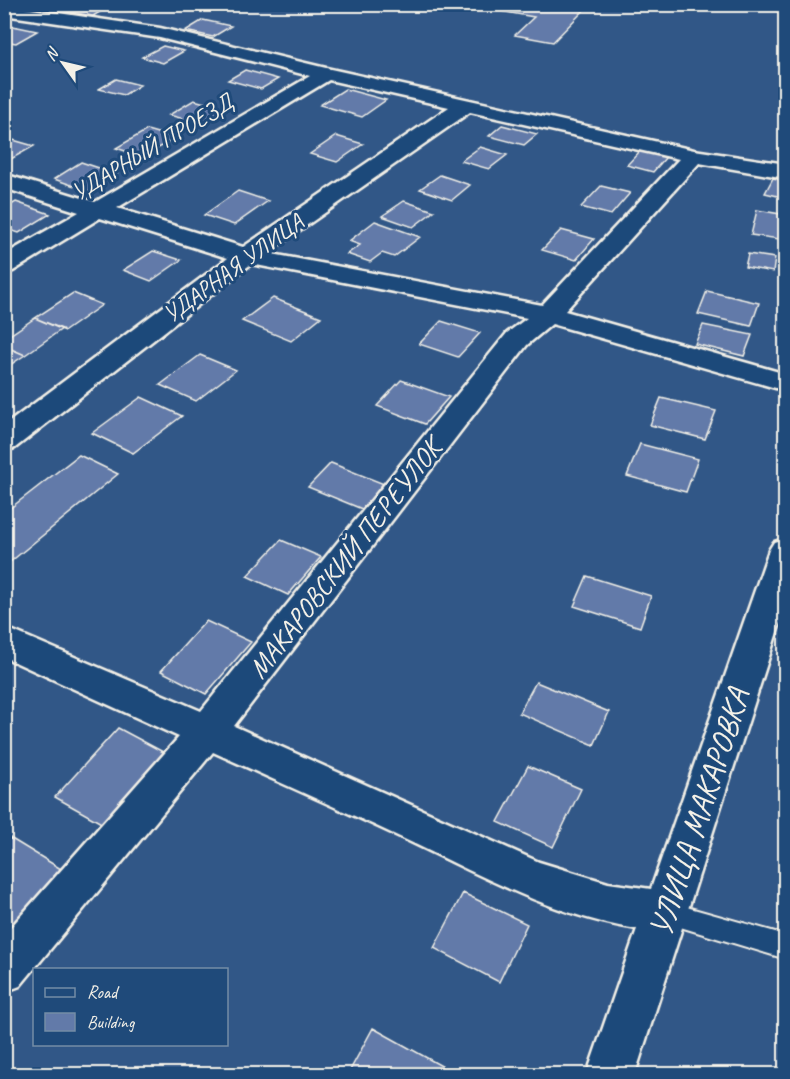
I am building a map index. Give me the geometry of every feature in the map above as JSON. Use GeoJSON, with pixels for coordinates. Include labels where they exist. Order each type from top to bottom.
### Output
{"type":"FeatureCollection","features":[{"type":"Feature","properties":{"kind":"street"},"geometry":{"type":"LineString","coordinates":[[4,10],[160,33],[326,74],[694,156],[786,171]]}},
{"type":"Feature","properties":{"kind":"street","name":"УДАРНЫЙ ПРОЕЗД"},"geometry":{"type":"LineString","coordinates":[[4,266],[326,74]]}},
{"type":"Feature","properties":{"kind":"street","name":"УДАРНАЯ УЛИЦА"},"geometry":{"type":"LineString","coordinates":[[4,441],[246,256],[468,104]]}},
{"type":"Feature","properties":{"kind":"street","name":"МАКАРОВСКИЙ ПЕРЕУЛОК"},"geometry":{"type":"LineString","coordinates":[[4,970],[207,732],[518,339],[548,314],[694,156]]}},
{"type":"Feature","properties":{"kind":"street"},"geometry":{"type":"LineString","coordinates":[[4,181],[246,256],[548,314],[786,383]]}},
{"type":"Feature","properties":{"kind":"street","name":"УЛИЦА МАКАРОВКА"},"geometry":{"type":"LineString","coordinates":[[611,1074],[786,550]]}},
{"type":"Feature","properties":{"kind":"street"},"geometry":{"type":"LineString","coordinates":[[4,641],[430,831],[531,879],[608,904],[664,912]]}},
{"type":"Feature","properties":{"kind":"lane"},"geometry":{"type":"LineString","coordinates":[[664,912],[786,947]]}},
{"type":"Feature","properties":{"kind":"building"},"geometry":{"type":"Polygon","coordinates":[[[78,4],[105,9],[93,16],[65,11],[78,4]]]}},
{"type":"Feature","properties":{"kind":"building"},"geometry":{"type":"Polygon","coordinates":[[[460,4],[517,4],[543,9],[547,4],[590,4],[553,42],[515,35],[534,17],[460,4]]]}},
{"type":"Feature","properties":{"kind":"building"},"geometry":{"type":"Polygon","coordinates":[[[203,20],[231,26],[213,37],[185,31],[203,20]]]}},
{"type":"Feature","properties":{"kind":"building"},"geometry":{"type":"Polygon","coordinates":[[[13,26],[37,31],[16,43],[4,41],[4,28],[13,26]]]}},
{"type":"Feature","properties":{"kind":"building"},"geometry":{"type":"Polygon","coordinates":[[[163,46],[184,51],[163,63],[142,57],[163,46]]]}},
{"type":"Feature","properties":{"kind":"building"},"geometry":{"type":"Polygon","coordinates":[[[245,70],[278,79],[261,89],[228,80],[245,70]]]}},
{"type":"Feature","properties":{"kind":"building"},"geometry":{"type":"Polygon","coordinates":[[[116,79],[140,85],[124,95],[99,89],[116,79]]]}},
{"type":"Feature","properties":{"kind":"building"},"geometry":{"type":"Polygon","coordinates":[[[345,89],[386,100],[362,117],[320,105],[345,89]]]}},
{"type":"Feature","properties":{"kind":"building"},"geometry":{"type":"Polygon","coordinates":[[[194,100],[227,109],[202,124],[169,115],[194,100]]]}},
{"type":"Feature","properties":{"kind":"building"},"geometry":{"type":"Polygon","coordinates":[[[502,125],[537,134],[524,145],[489,136],[502,125]]]}},
{"type":"Feature","properties":{"kind":"building"},"geometry":{"type":"Polygon","coordinates":[[[147,130],[175,138],[144,157],[116,148],[147,130]]]}},
{"type":"Feature","properties":{"kind":"building"},"geometry":{"type":"Polygon","coordinates":[[[336,136],[363,144],[337,162],[310,154],[336,136]]]}},
{"type":"Feature","properties":{"kind":"building"},"geometry":{"type":"Polygon","coordinates":[[[6,138],[34,146],[4,163],[6,138]]]}},
{"type":"Feature","properties":{"kind":"building"},"geometry":{"type":"Polygon","coordinates":[[[480,147],[507,155],[489,169],[461,161],[480,147]]]}},
{"type":"Feature","properties":{"kind":"building"},"geometry":{"type":"Polygon","coordinates":[[[641,150],[667,156],[653,172],[627,165],[641,150]]]}},
{"type":"Feature","properties":{"kind":"building"},"geometry":{"type":"Polygon","coordinates":[[[81,162],[117,174],[89,191],[54,179],[81,162]]]}},
{"type":"Feature","properties":{"kind":"building"},"geometry":{"type":"Polygon","coordinates":[[[440,175],[470,185],[452,200],[420,189],[440,175]]]}},
{"type":"Feature","properties":{"kind":"building"},"geometry":{"type":"Polygon","coordinates":[[[773,178],[786,181],[786,198],[765,193],[773,178]]]}},
{"type":"Feature","properties":{"kind":"building"},"geometry":{"type":"Polygon","coordinates":[[[601,186],[630,193],[611,215],[581,207],[601,186]]]}},
{"type":"Feature","properties":{"kind":"building"},"geometry":{"type":"Polygon","coordinates":[[[238,191],[268,201],[234,225],[204,215],[238,191]]]}},
{"type":"Feature","properties":{"kind":"building"},"geometry":{"type":"Polygon","coordinates":[[[404,201],[434,211],[413,227],[382,216],[404,201]]]}},
{"type":"Feature","properties":{"kind":"building"},"geometry":{"type":"Polygon","coordinates":[[[16,202],[50,214],[19,233],[4,228],[4,209],[16,202]]]}},
{"type":"Feature","properties":{"kind":"building"},"geometry":{"type":"Polygon","coordinates":[[[757,210],[786,215],[786,240],[751,235],[757,210]]]}},
{"type":"Feature","properties":{"kind":"building"},"geometry":{"type":"Polygon","coordinates":[[[375,221],[420,237],[394,257],[382,253],[370,262],[347,254],[360,245],[349,241],[375,221]]]}},
{"type":"Feature","properties":{"kind":"building"},"geometry":{"type":"Polygon","coordinates":[[[561,230],[594,239],[576,260],[542,250],[561,230]]]}},
{"type":"Feature","properties":{"kind":"building"},"geometry":{"type":"Polygon","coordinates":[[[153,251],[181,260],[151,281],[123,270],[153,251]]]}},
{"type":"Feature","properties":{"kind":"building"},"geometry":{"type":"Polygon","coordinates":[[[748,254],[775,258],[773,272],[745,267],[748,254]]]}},
{"type":"Feature","properties":{"kind":"building"},"geometry":{"type":"Polygon","coordinates":[[[707,291],[759,303],[751,326],[698,314],[707,291]]]}},
{"type":"Feature","properties":{"kind":"building"},"geometry":{"type":"Polygon","coordinates":[[[73,293],[102,305],[65,331],[35,318],[73,293]]]}},
{"type":"Feature","properties":{"kind":"building"},"geometry":{"type":"Polygon","coordinates":[[[273,298],[321,317],[291,341],[242,321],[273,298]]]}},
{"type":"Feature","properties":{"kind":"building"},"geometry":{"type":"Polygon","coordinates":[[[35,318],[62,329],[25,355],[4,346],[4,339],[35,318]]]}},
{"type":"Feature","properties":{"kind":"building"},"geometry":{"type":"Polygon","coordinates":[[[441,321],[480,333],[458,357],[419,344],[441,321]]]}},
{"type":"Feature","properties":{"kind":"building"},"geometry":{"type":"Polygon","coordinates":[[[703,325],[752,335],[744,356],[695,344],[703,325]]]}},
{"type":"Feature","properties":{"kind":"building"},"geometry":{"type":"Polygon","coordinates":[[[4,346],[25,355],[4,369],[4,346]]]}},
{"type":"Feature","properties":{"kind":"building"},"geometry":{"type":"Polygon","coordinates":[[[200,355],[236,370],[196,401],[160,385],[200,355]]]}},
{"type":"Feature","properties":{"kind":"building"},"geometry":{"type":"Polygon","coordinates":[[[401,380],[449,397],[425,424],[377,406],[401,380]]]}},
{"type":"Feature","properties":{"kind":"building"},"geometry":{"type":"Polygon","coordinates":[[[141,397],[182,416],[133,453],[92,433],[141,397]]]}},
{"type":"Feature","properties":{"kind":"building"},"geometry":{"type":"Polygon","coordinates":[[[661,398],[716,411],[705,439],[650,425],[661,398]]]}},
{"type":"Feature","properties":{"kind":"building"},"geometry":{"type":"Polygon","coordinates":[[[640,444],[698,459],[686,492],[627,476],[640,444]]]}},
{"type":"Feature","properties":{"kind":"building"},"geometry":{"type":"Polygon","coordinates":[[[79,455],[118,474],[4,567],[4,513],[79,455]]]}},
{"type":"Feature","properties":{"kind":"building"},"geometry":{"type":"Polygon","coordinates":[[[331,463],[384,484],[362,509],[308,487],[331,463]]]}},
{"type":"Feature","properties":{"kind":"building"},"geometry":{"type":"Polygon","coordinates":[[[281,540],[321,557],[288,595],[247,576],[281,540]]]}},
{"type":"Feature","properties":{"kind":"building"},"geometry":{"type":"Polygon","coordinates":[[[587,576],[651,596],[640,627],[574,606],[587,576]]]}},
{"type":"Feature","properties":{"kind":"building"},"geometry":{"type":"Polygon","coordinates":[[[206,621],[251,642],[206,694],[161,671],[206,621]]]}},
{"type":"Feature","properties":{"kind":"building"},"geometry":{"type":"Polygon","coordinates":[[[536,682],[609,712],[594,745],[519,713],[536,682]]]}},
{"type":"Feature","properties":{"kind":"building"},"geometry":{"type":"Polygon","coordinates":[[[118,728],[165,753],[103,824],[55,797],[118,728]]]}},
{"type":"Feature","properties":{"kind":"building"},"geometry":{"type":"Polygon","coordinates":[[[528,766],[581,789],[553,847],[498,822],[528,766]]]}},
{"type":"Feature","properties":{"kind":"building"},"geometry":{"type":"Polygon","coordinates":[[[10,838],[61,869],[4,935],[4,844],[10,838]]]}},
{"type":"Feature","properties":{"kind":"building"},"geometry":{"type":"Polygon","coordinates":[[[463,893],[527,924],[499,982],[434,948],[463,893]]]}},
{"type":"Feature","properties":{"kind":"building"},"geometry":{"type":"Polygon","coordinates":[[[373,1028],[456,1074],[348,1074],[373,1028]]]}}]}
